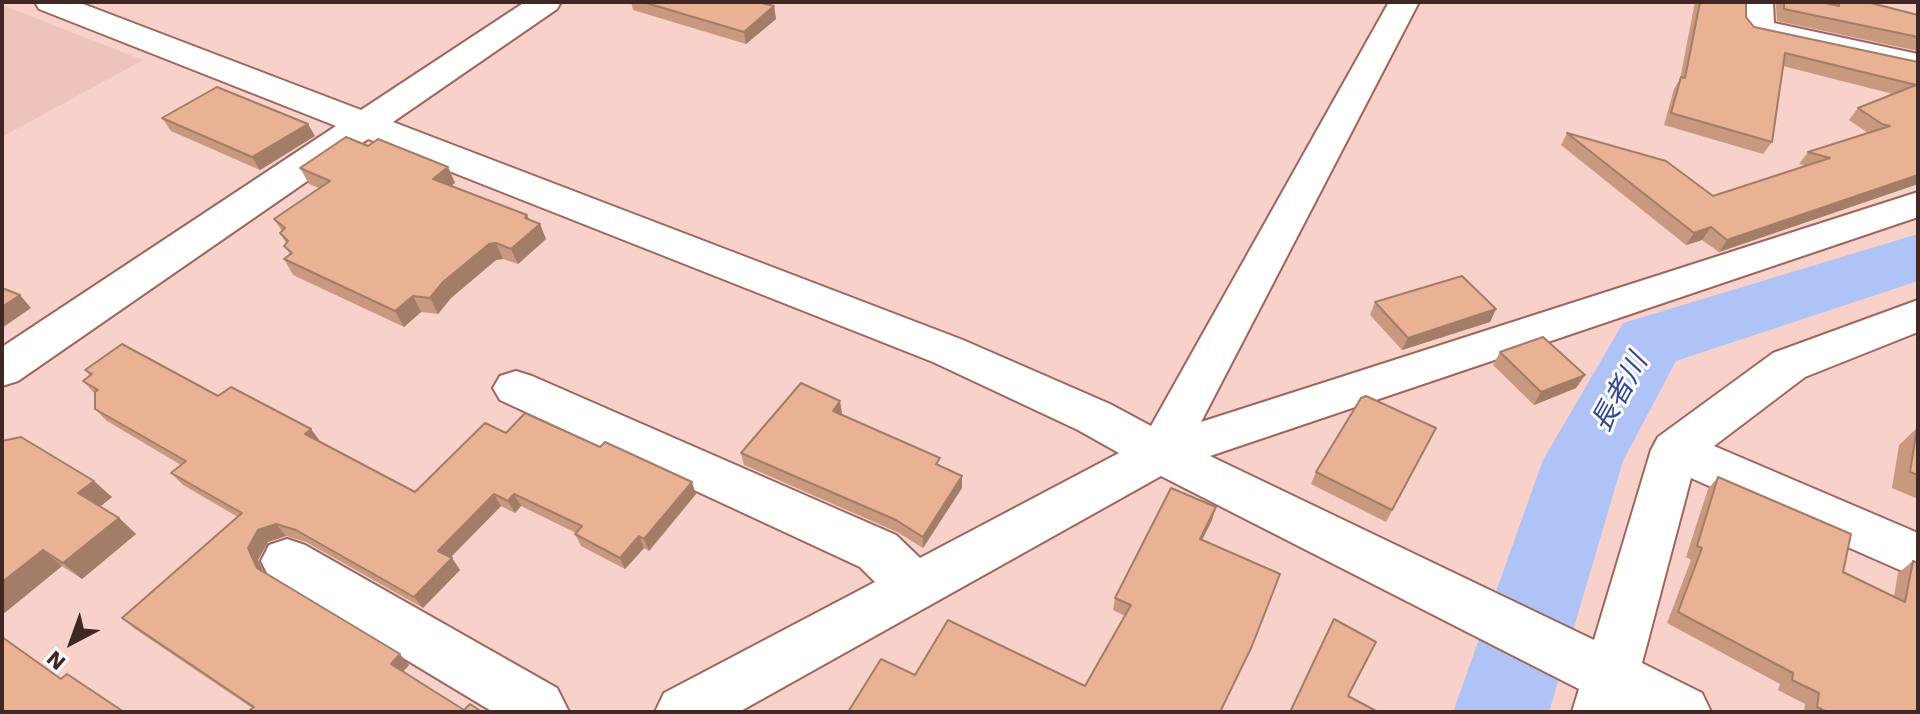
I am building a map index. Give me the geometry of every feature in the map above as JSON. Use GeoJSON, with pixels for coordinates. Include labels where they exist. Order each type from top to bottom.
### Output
{"type":"FeatureCollection","features":[{"type":"Feature","properties":{"kind":"street"},"geometry":{"type":"LineString","coordinates":[[50,2],[948,351],[1094,417],[1160,454],[1384,562],[1605,695],[1682,712]]}},
{"type":"Feature","properties":{"kind":"street"},"geometry":{"type":"LineString","coordinates":[[2,369],[546,2]]}},
{"type":"Feature","properties":{"kind":"street"},"geometry":{"type":"LineString","coordinates":[[1160,454],[1404,2]]}},
{"type":"Feature","properties":{"kind":"street"},"geometry":{"type":"LineString","coordinates":[[1758,2],[1758,29],[1918,64]]}},
{"type":"Feature","properties":{"kind":"street"},"geometry":{"type":"LineString","coordinates":[[684,712],[1160,454],[1918,204]]}},
{"type":"Feature","properties":{"kind":"street"},"geometry":{"type":"LineString","coordinates":[[1605,695],[1675,450],[1789,365],[1918,315]]}},
{"type":"Feature","properties":{"kind":"street"},"geometry":{"type":"LineString","coordinates":[[516,388],[878,551],[915,587]]}},
{"type":"Feature","properties":{"kind":"street"},"geometry":{"type":"LineString","coordinates":[[1675,450],[1918,556]]}},
{"type":"Feature","properties":{"kind":"street"},"geometry":{"type":"LineString","coordinates":[[287,561],[537,707],[540,712]]}},
{"type":"Feature","properties":{"kind":"shaded area"},"geometry":{"type":"Polygon","coordinates":[[[2,5],[143,60],[2,137],[2,5]]]}},
{"type":"Feature","properties":{"kind":"building"},"geometry":{"type":"Polygon","coordinates":[[[643,2],[757,2],[774,6],[744,32],[643,2]]]}},
{"type":"Feature","properties":{"kind":"building"},"geometry":{"type":"Polygon","coordinates":[[[1700,2],[1746,2],[1746,17],[1754,27],[1918,62],[1918,175],[1727,240],[1711,227],[1694,233],[1567,133],[1666,161],[1713,196],[1830,158],[1808,152],[1890,126],[1858,108],[1916,85],[1785,53],[1772,142],[1671,113],[1681,77],[1685,78],[1700,2]]]}},
{"type":"Feature","properties":{"kind":"building"},"geometry":{"type":"Polygon","coordinates":[[[1784,2],[1820,2],[1839,6],[1839,2],[1867,2],[1918,15],[1918,37],[1784,9],[1784,2]]]}},
{"type":"Feature","properties":{"kind":"building"},"geometry":{"type":"Polygon","coordinates":[[[217,87],[308,124],[252,157],[162,118],[217,87]]]}},
{"type":"Feature","properties":{"kind":"building"},"geometry":{"type":"Polygon","coordinates":[[[346,137],[368,146],[378,139],[448,167],[433,179],[527,215],[525,218],[540,224],[511,249],[496,243],[489,244],[443,282],[430,298],[413,296],[395,311],[284,259],[292,253],[284,246],[288,241],[280,233],[285,228],[274,219],[330,181],[300,168],[346,137]]]}},
{"type":"Feature","properties":{"kind":"building"},"geometry":{"type":"Polygon","coordinates":[[[1462,276],[1496,309],[1408,338],[1375,302],[1462,276]]]}},
{"type":"Feature","properties":{"kind":"building"},"geometry":{"type":"Polygon","coordinates":[[[2,288],[20,295],[2,307],[2,288]]]}},
{"type":"Feature","properties":{"kind":"building"},"geometry":{"type":"Polygon","coordinates":[[[1543,337],[1585,375],[1541,392],[1500,352],[1543,337]]]}},
{"type":"Feature","properties":{"kind":"building"},"geometry":{"type":"Polygon","coordinates":[[[122,344],[218,396],[231,387],[311,429],[305,434],[415,492],[485,423],[506,433],[525,413],[600,447],[605,442],[692,482],[644,539],[639,536],[620,558],[575,534],[582,526],[514,494],[508,501],[494,494],[438,551],[452,558],[414,597],[296,530],[276,524],[258,530],[248,548],[257,568],[400,654],[391,664],[464,710],[470,704],[482,712],[253,712],[250,710],[254,707],[122,618],[242,513],[171,473],[186,461],[95,409],[95,392],[98,390],[83,381],[92,374],[85,370],[122,344]]]}},
{"type":"Feature","properties":{"kind":"building"},"geometry":{"type":"Polygon","coordinates":[[[801,383],[840,401],[833,411],[940,458],[936,464],[962,476],[923,537],[896,520],[741,453],[801,383]]]}},
{"type":"Feature","properties":{"kind":"building"},"geometry":{"type":"Polygon","coordinates":[[[1366,396],[1436,428],[1392,510],[1316,472],[1361,398],[1366,396]]]}},
{"type":"Feature","properties":{"kind":"building"},"geometry":{"type":"Polygon","coordinates":[[[1918,428],[1918,475],[1910,472],[1918,428]]]}},
{"type":"Feature","properties":{"kind":"building"},"geometry":{"type":"Polygon","coordinates":[[[21,437],[94,481],[78,493],[119,518],[63,563],[43,550],[2,582],[2,441],[21,437]]]}},
{"type":"Feature","properties":{"kind":"building"},"geometry":{"type":"Polygon","coordinates":[[[1718,477],[1851,534],[1843,572],[1905,602],[1913,561],[1918,563],[1918,712],[1827,712],[1817,707],[1819,693],[1792,680],[1793,673],[1678,612],[1702,548],[1697,546],[1718,477]]]}},
{"type":"Feature","properties":{"kind":"building"},"geometry":{"type":"Polygon","coordinates":[[[1171,488],[1216,507],[1200,539],[1280,574],[1252,646],[1220,712],[848,712],[881,659],[915,675],[948,620],[1085,686],[1131,605],[1115,598],[1171,488]]]}},
{"type":"Feature","properties":{"kind":"building"},"geometry":{"type":"Polygon","coordinates":[[[1334,619],[1376,642],[1348,696],[1378,712],[1290,712],[1334,619]]]}},
{"type":"Feature","properties":{"kind":"building"},"geometry":{"type":"Polygon","coordinates":[[[2,637],[61,679],[67,674],[124,712],[2,712],[2,637]]]}},
{"type":"Feature","properties":{"kind":"waterway","name":"長者川"},"geometry":{"type":"LineString","coordinates":[[1501,712],[1583,460],[1649,342],[1918,257]]}}]}
